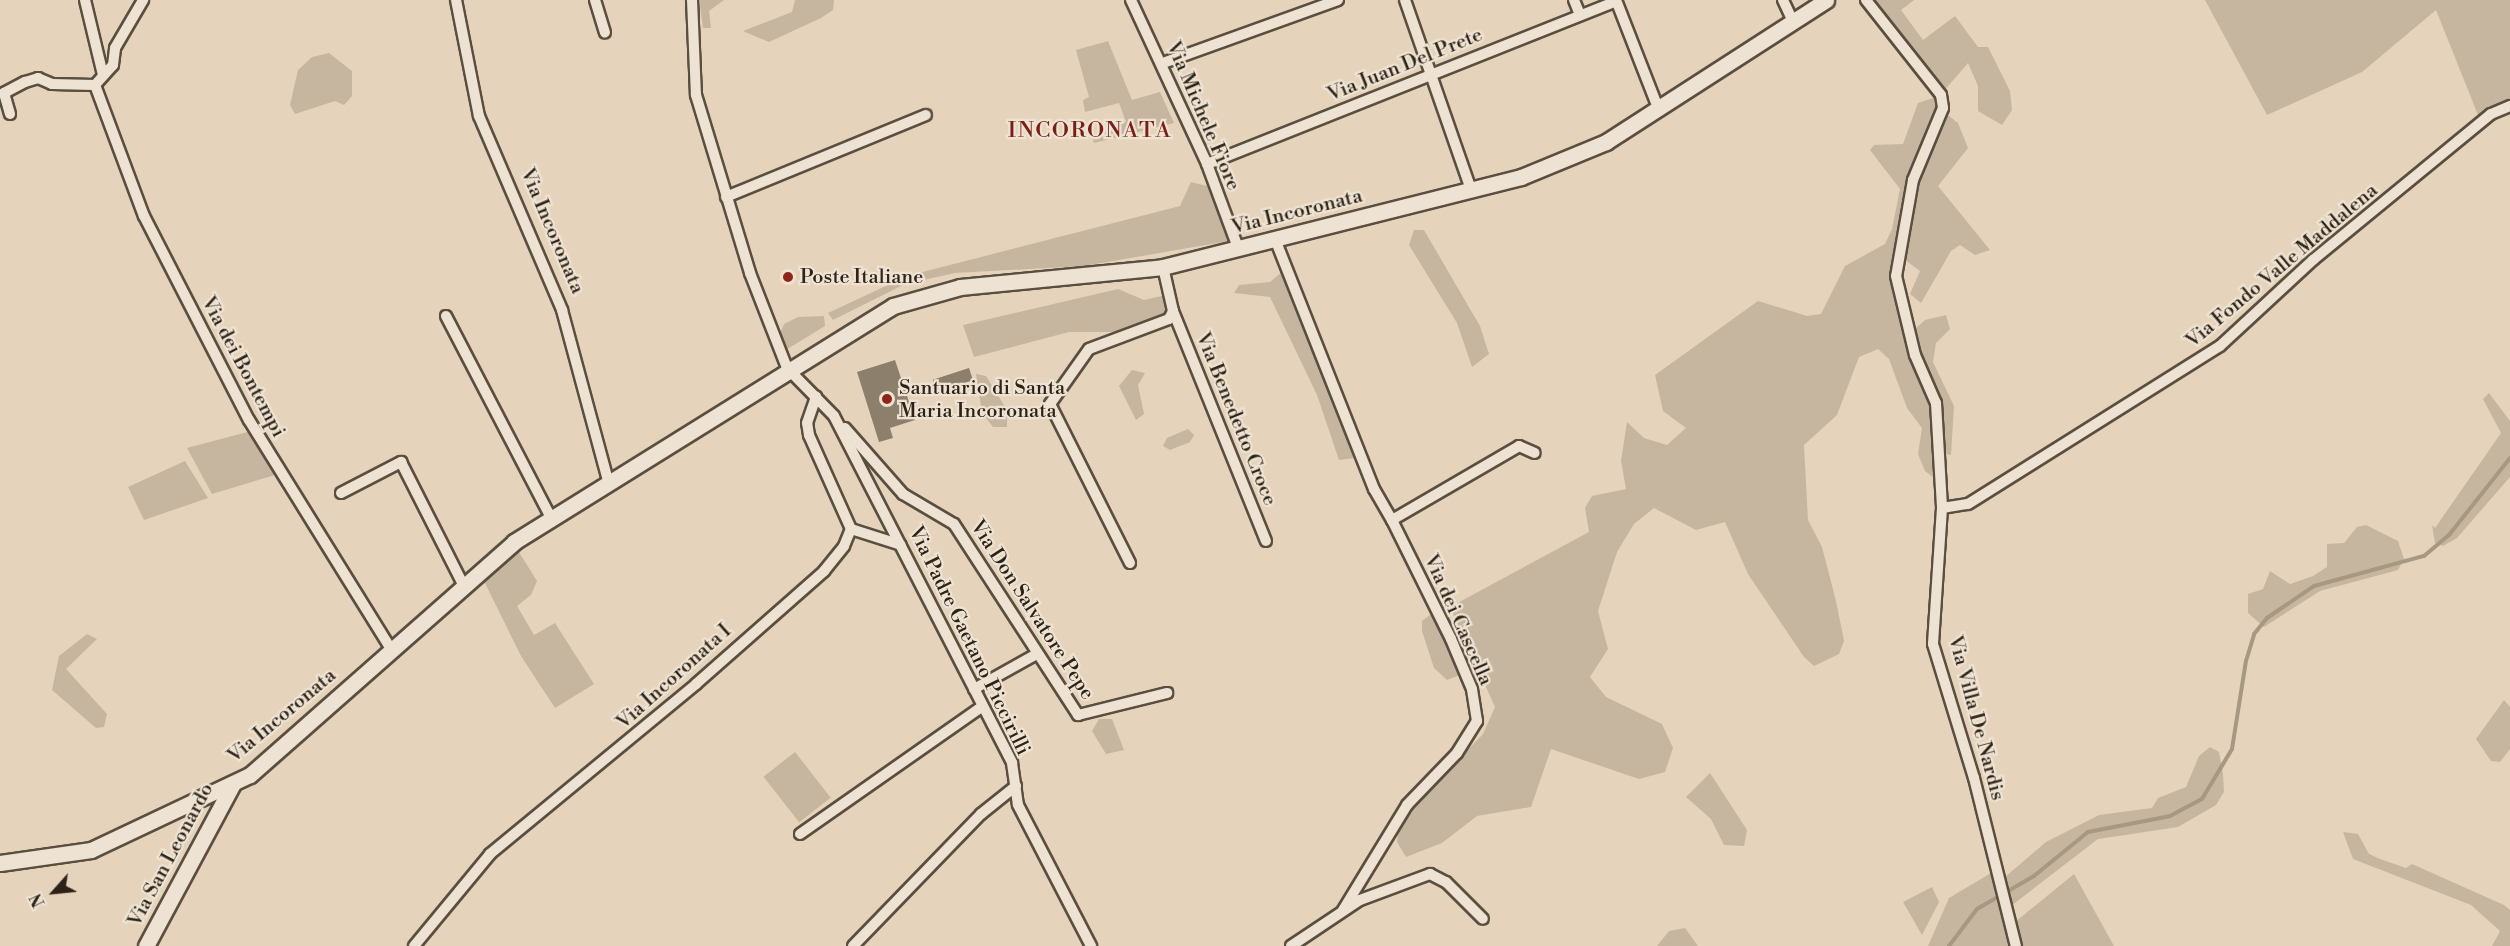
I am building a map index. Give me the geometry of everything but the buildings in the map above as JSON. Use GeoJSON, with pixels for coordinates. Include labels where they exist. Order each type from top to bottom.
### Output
{"type":"FeatureCollection","features":[{"type":"Feature","properties":{"kind":"main road","name":"Via Incoronata"},"geometry":{"type":"LineString","coordinates":[[0,863],[91,850],[233,784],[391,650],[463,584],[552,518],[871,317],[926,294],[1163,267],[1471,190],[1556,164],[1606,142],[1826,0]]}},
{"type":"Feature","properties":{"kind":"main road","name":"Via San Leonardo"},"geometry":{"type":"LineString","coordinates":[[146,946],[233,784]]}},
{"type":"Feature","properties":{"kind":"street"},"geometry":{"type":"LineString","coordinates":[[85,0],[104,75]]}},
{"type":"Feature","properties":{"kind":"street"},"geometry":{"type":"LineString","coordinates":[[10,114],[4,93],[25,82],[38,78],[52,84],[95,85],[104,75],[143,0]]}},
{"type":"Feature","properties":{"kind":"street","name":"Via Incoronata"},"geometry":{"type":"LineString","coordinates":[[456,0],[479,116],[562,310],[608,481]]}},
{"type":"Feature","properties":{"kind":"street"},"geometry":{"type":"LineString","coordinates":[[595,0],[605,32]]}},
{"type":"Feature","properties":{"kind":"street"},"geometry":{"type":"LineString","coordinates":[[692,0],[696,95],[726,197],[787,368]]}},
{"type":"Feature","properties":{"kind":"street","name":"Via Michele Fiore"},"geometry":{"type":"LineString","coordinates":[[1131,0],[1163,63],[1207,164],[1238,248]]}},
{"type":"Feature","properties":{"kind":"street"},"geometry":{"type":"LineString","coordinates":[[1163,63],[1338,0]]}},
{"type":"Feature","properties":{"kind":"street"},"geometry":{"type":"LineString","coordinates":[[1405,0],[1471,190]]}},
{"type":"Feature","properties":{"kind":"street"},"geometry":{"type":"LineString","coordinates":[[1574,0],[1580,15]]}},
{"type":"Feature","properties":{"kind":"street"},"geometry":{"type":"LineString","coordinates":[[1616,0],[1658,108]]}},
{"type":"Feature","properties":{"kind":"street","name":"Via Juan Del Prete"},"geometry":{"type":"LineString","coordinates":[[1207,164],[1616,0]]}},
{"type":"Feature","properties":{"kind":"street"},"geometry":{"type":"LineString","coordinates":[[1783,0],[1793,21]]}},
{"type":"Feature","properties":{"kind":"street","name":"Via Villa De Nardis"},"geometry":{"type":"LineString","coordinates":[[1866,0],[1942,102],[1913,180],[1896,276],[1916,355],[1936,403],[1942,508],[1933,644],[1997,868],[2016,946]]}},
{"type":"Feature","properties":{"kind":"street","name":"Via dei Bontempi"},"geometry":{"type":"LineString","coordinates":[[95,85],[144,216],[249,420],[391,650]]}},
{"type":"Feature","properties":{"kind":"street","name":"Via Fondo Valle Maddalena"},"geometry":{"type":"LineString","coordinates":[[1942,508],[1968,504],[2220,346],[2313,260],[2491,114],[2510,106]]}},
{"type":"Feature","properties":{"kind":"street"},"geometry":{"type":"LineString","coordinates":[[726,197],[926,115]]}},
{"type":"Feature","properties":{"kind":"street","name":"Via dei Cascella"},"geometry":{"type":"LineString","coordinates":[[1275,239],[1374,489],[1392,520],[1451,639],[1472,689],[1477,721],[1457,753],[1407,806],[1343,910]]}},
{"type":"Feature","properties":{"kind":"street","name":"Via Benedetto Croce"},"geometry":{"type":"LineString","coordinates":[[1163,267],[1173,311],[1266,541]]}},
{"type":"Feature","properties":{"kind":"street"},"geometry":{"type":"LineString","coordinates":[[1130,563],[1050,404],[1089,349],[1161,325],[1173,311]]}},
{"type":"Feature","properties":{"kind":"street"},"geometry":{"type":"LineString","coordinates":[[446,316],[552,518]]}},
{"type":"Feature","properties":{"kind":"street","name":"Via Padre Gaetano Piccirilli"},"geometry":{"type":"LineString","coordinates":[[787,368],[834,416],[1012,763],[1028,826],[1091,946]]}},
{"type":"Feature","properties":{"kind":"street"},"geometry":{"type":"LineString","coordinates":[[816,397],[808,416],[809,435],[851,530],[901,545]]}},
{"type":"Feature","properties":{"kind":"street","name":"Via Don Salvatore Pepe"},"geometry":{"type":"LineString","coordinates":[[834,416],[903,494],[954,524],[1037,654],[1083,717],[1167,693]]}},
{"type":"Feature","properties":{"kind":"street"},"geometry":{"type":"LineString","coordinates":[[1392,520],[1519,446],[1535,453]]}},
{"type":"Feature","properties":{"kind":"street"},"geometry":{"type":"LineString","coordinates":[[341,493],[402,462],[463,584]]}},
{"type":"Feature","properties":{"kind":"street","name":"Via Incoronata I"},"geometry":{"type":"LineString","coordinates":[[414,946],[490,854],[824,571],[851,530]]}},
{"type":"Feature","properties":{"kind":"street"},"geometry":{"type":"LineString","coordinates":[[974,689],[1037,654]]}},
{"type":"Feature","properties":{"kind":"street"},"geometry":{"type":"LineString","coordinates":[[800,834],[983,706]]}},
{"type":"Feature","properties":{"kind":"street"},"geometry":{"type":"LineString","coordinates":[[853,946],[981,814],[1016,786]]}},
{"type":"Feature","properties":{"kind":"street"},"geometry":{"type":"LineString","coordinates":[[1291,946],[1343,910],[1402,883],[1438,875],[1483,920]]}},
{"type":"Feature","properties":{"kind":"shaded area"},"geometry":{"type":"Polygon","coordinates":[[[699,0],[724,0],[709,11],[711,28],[703,28],[699,0]]]}},
{"type":"Feature","properties":{"kind":"shaded area"},"geometry":{"type":"Polygon","coordinates":[[[795,0],[834,0],[833,10],[769,42],[743,31],[792,12],[795,0]]]}},
{"type":"Feature","properties":{"kind":"shaded area"},"geometry":{"type":"Polygon","coordinates":[[[1871,0],[1914,0],[1901,10],[1923,40],[1955,16],[1978,47],[1988,47],[2010,91],[2012,110],[2002,125],[1978,111],[1978,86],[1968,63],[1943,92],[1871,0]]]}},
{"type":"Feature","properties":{"kind":"shaded area"},"geometry":{"type":"Polygon","coordinates":[[[2205,0],[2510,0],[2510,102],[2480,120],[2436,10],[2362,72],[2267,115],[2205,0]]]}},
{"type":"Feature","properties":{"kind":"shaded area"},"geometry":{"type":"Polygon","coordinates":[[[1108,41],[1132,100],[1160,92],[1174,123],[1094,143],[1092,137],[1126,122],[1119,103],[1085,112],[1083,100],[1089,97],[1076,50],[1108,41]]]}},
{"type":"Feature","properties":{"kind":"shaded area"},"geometry":{"type":"Polygon","coordinates":[[[329,53],[352,71],[352,96],[344,105],[335,101],[295,114],[290,105],[298,70],[312,57],[329,53]]]}},
{"type":"Feature","properties":{"kind":"shaded area"},"geometry":{"type":"Polygon","coordinates":[[[1936,97],[1941,104],[1918,162],[1894,273],[1934,402],[1939,482],[1925,471],[1918,454],[1922,428],[1907,408],[1889,359],[1878,349],[1859,357],[1837,415],[1804,445],[1808,520],[1822,547],[1836,601],[1844,641],[1839,654],[1814,666],[1804,657],[1748,574],[1725,522],[1696,530],[1654,508],[1634,524],[1617,552],[1598,611],[1608,649],[1590,677],[1606,697],[1662,724],[1673,748],[1665,772],[1639,779],[1551,749],[1531,807],[1477,816],[1442,843],[1406,857],[1397,842],[1399,828],[1412,808],[1483,734],[1495,707],[1450,607],[1589,532],[1585,508],[1592,496],[1626,489],[1621,461],[1627,422],[1644,438],[1667,445],[1686,428],[1663,411],[1655,375],[1758,301],[1807,316],[1821,314],[1845,266],[1885,244],[1892,229],[1900,189],[1870,150],[1874,145],[1903,144],[1918,103],[1936,97]]]}},
{"type":"Feature","properties":{"kind":"shaded area"},"geometry":{"type":"Polygon","coordinates":[[[1943,111],[1958,123],[1968,148],[1938,186],[1990,250],[1975,255],[1960,245],[1951,251],[1921,303],[1910,294],[1920,271],[1901,257],[1915,182],[1943,111]]]}},
{"type":"Feature","properties":{"kind":"shaded area"},"geometry":{"type":"Polygon","coordinates":[[[1191,182],[1207,186],[1229,241],[1084,266],[955,273],[905,284],[833,320],[828,313],[907,276],[1180,206],[1191,182]]]}},
{"type":"Feature","properties":{"kind":"shaded area"},"geometry":{"type":"Polygon","coordinates":[[[1414,230],[1424,230],[1480,326],[1489,354],[1472,367],[1457,323],[1409,245],[1414,230]]]}},
{"type":"Feature","properties":{"kind":"shaded area"},"geometry":{"type":"Polygon","coordinates":[[[1282,272],[1357,453],[1355,458],[1339,460],[1317,395],[1270,297],[1234,293],[1239,285],[1270,282],[1282,272]]]}},
{"type":"Feature","properties":{"kind":"shaded area"},"geometry":{"type":"Polygon","coordinates":[[[1118,289],[1144,300],[1166,295],[1170,315],[1128,332],[1069,332],[974,357],[963,325],[1118,289]]]}},
{"type":"Feature","properties":{"kind":"shaded area"},"geometry":{"type":"Polygon","coordinates":[[[1946,315],[1950,329],[1936,343],[1933,362],[1954,406],[1951,455],[1945,454],[1938,402],[1914,341],[1915,329],[1925,320],[1946,315]]]}},
{"type":"Feature","properties":{"kind":"shaded area"},"geometry":{"type":"Polygon","coordinates":[[[824,316],[825,326],[784,351],[779,336],[784,324],[798,317],[824,316]]]}},
{"type":"Feature","properties":{"kind":"shaded area"},"geometry":{"type":"Polygon","coordinates":[[[1132,370],[1145,373],[1138,385],[1144,414],[1136,420],[1119,386],[1132,370]]]}},
{"type":"Feature","properties":{"kind":"shaded area"},"geometry":{"type":"Polygon","coordinates":[[[976,374],[986,376],[1007,410],[1007,427],[993,427],[982,413],[976,374]]]}},
{"type":"Feature","properties":{"kind":"shaded area"},"geometry":{"type":"Polygon","coordinates":[[[2489,393],[2510,421],[2510,477],[2457,538],[2443,546],[2435,543],[2432,525],[2435,528],[2501,433],[2483,399],[2489,393]]]}},
{"type":"Feature","properties":{"kind":"shaded area"},"geometry":{"type":"Polygon","coordinates":[[[1188,429],[1194,435],[1190,442],[1170,450],[1163,446],[1167,438],[1188,429]]]}},
{"type":"Feature","properties":{"kind":"shaded area"},"geometry":{"type":"Polygon","coordinates":[[[251,431],[275,475],[212,494],[187,448],[251,431]]]}},
{"type":"Feature","properties":{"kind":"shaded area"},"geometry":{"type":"Polygon","coordinates":[[[185,461],[208,498],[144,520],[128,487],[185,461]]]}},
{"type":"Feature","properties":{"kind":"shaded area"},"geometry":{"type":"Polygon","coordinates":[[[2366,525],[2398,541],[2404,559],[2398,570],[2320,591],[2264,627],[2248,613],[2248,594],[2263,589],[2270,571],[2290,584],[2313,576],[2327,567],[2327,544],[2344,543],[2357,527],[2366,525]]]}},
{"type":"Feature","properties":{"kind":"shaded area"},"geometry":{"type":"Polygon","coordinates":[[[517,549],[537,581],[531,595],[517,606],[534,635],[555,623],[594,684],[555,708],[521,656],[481,575],[517,549]]]}},
{"type":"Feature","properties":{"kind":"shaded area"},"geometry":{"type":"Polygon","coordinates":[[[1434,612],[1460,675],[1447,680],[1434,668],[1422,631],[1422,621],[1434,612]]]}},
{"type":"Feature","properties":{"kind":"shaded area"},"geometry":{"type":"Polygon","coordinates":[[[87,634],[97,639],[66,669],[107,714],[104,727],[96,728],[52,690],[59,656],[87,634]]]}},
{"type":"Feature","properties":{"kind":"shaded area"},"geometry":{"type":"Polygon","coordinates":[[[2504,700],[2510,707],[2510,749],[2500,762],[2491,761],[2476,739],[2504,700]]]}},
{"type":"Feature","properties":{"kind":"shaded area"},"geometry":{"type":"Polygon","coordinates":[[[1099,719],[1112,719],[1124,750],[1106,754],[1092,731],[1099,719]]]}},
{"type":"Feature","properties":{"kind":"shaded area"},"geometry":{"type":"Polygon","coordinates":[[[2210,747],[2219,752],[2223,774],[2224,792],[2216,805],[2178,827],[2098,839],[2011,906],[2005,877],[2046,842],[2099,815],[2152,808],[2158,798],[2186,787],[2199,756],[2210,747]]]}},
{"type":"Feature","properties":{"kind":"shaded area"},"geometry":{"type":"Polygon","coordinates":[[[795,752],[831,798],[799,822],[763,777],[795,752]]]}},
{"type":"Feature","properties":{"kind":"shaded area"},"geometry":{"type":"Polygon","coordinates":[[[1710,773],[1747,830],[1744,846],[1724,845],[1711,819],[1686,797],[1710,773]]]}},
{"type":"Feature","properties":{"kind":"shaded area"},"geometry":{"type":"Polygon","coordinates":[[[2343,832],[2358,834],[2369,854],[2380,859],[2406,868],[2412,864],[2504,905],[2510,910],[2510,946],[2492,946],[2500,931],[2471,905],[2353,859],[2343,832]]]}},
{"type":"Feature","properties":{"kind":"shaded area"},"geometry":{"type":"Polygon","coordinates":[[[1991,873],[2008,946],[1928,946],[1949,898],[1991,873]]]}},
{"type":"Feature","properties":{"kind":"shaded area"},"geometry":{"type":"Polygon","coordinates":[[[2074,874],[2114,946],[2020,946],[2015,922],[2074,874]]]}},
{"type":"Feature","properties":{"kind":"shaded area"},"geometry":{"type":"Polygon","coordinates":[[[1932,887],[1939,902],[1922,935],[1903,902],[1932,887]]]}},
{"type":"Feature","properties":{"kind":"shaded area"},"geometry":{"type":"Polygon","coordinates":[[[1685,928],[1698,946],[1657,946],[1669,931],[1685,928]]]}},
{"type":"Feature","properties":{"kind":"waterway"},"geometry":{"type":"LineString","coordinates":[[1949,946],[1977,909],[2034,876],[2088,832],[2170,816],[2202,799],[2232,749],[2246,661],[2254,634],[2267,618],[2314,586],[2424,556],[2449,535],[2510,458]]}},
{"type":"Feature","properties":{"kind":"place","name":"Poste Italiane"},"geometry":{"type":"Point","coordinates":[788,277]}},
{"type":"Feature","properties":{"kind":"place","name":"Santuario di Santa Maria Incoronata"},"geometry":{"type":"Point","coordinates":[887,399]}},
{"type":"Feature","properties":{"kind":"district","name":"INCORONATA"},"geometry":{"type":"Point","coordinates":[1090,131]}}]}
